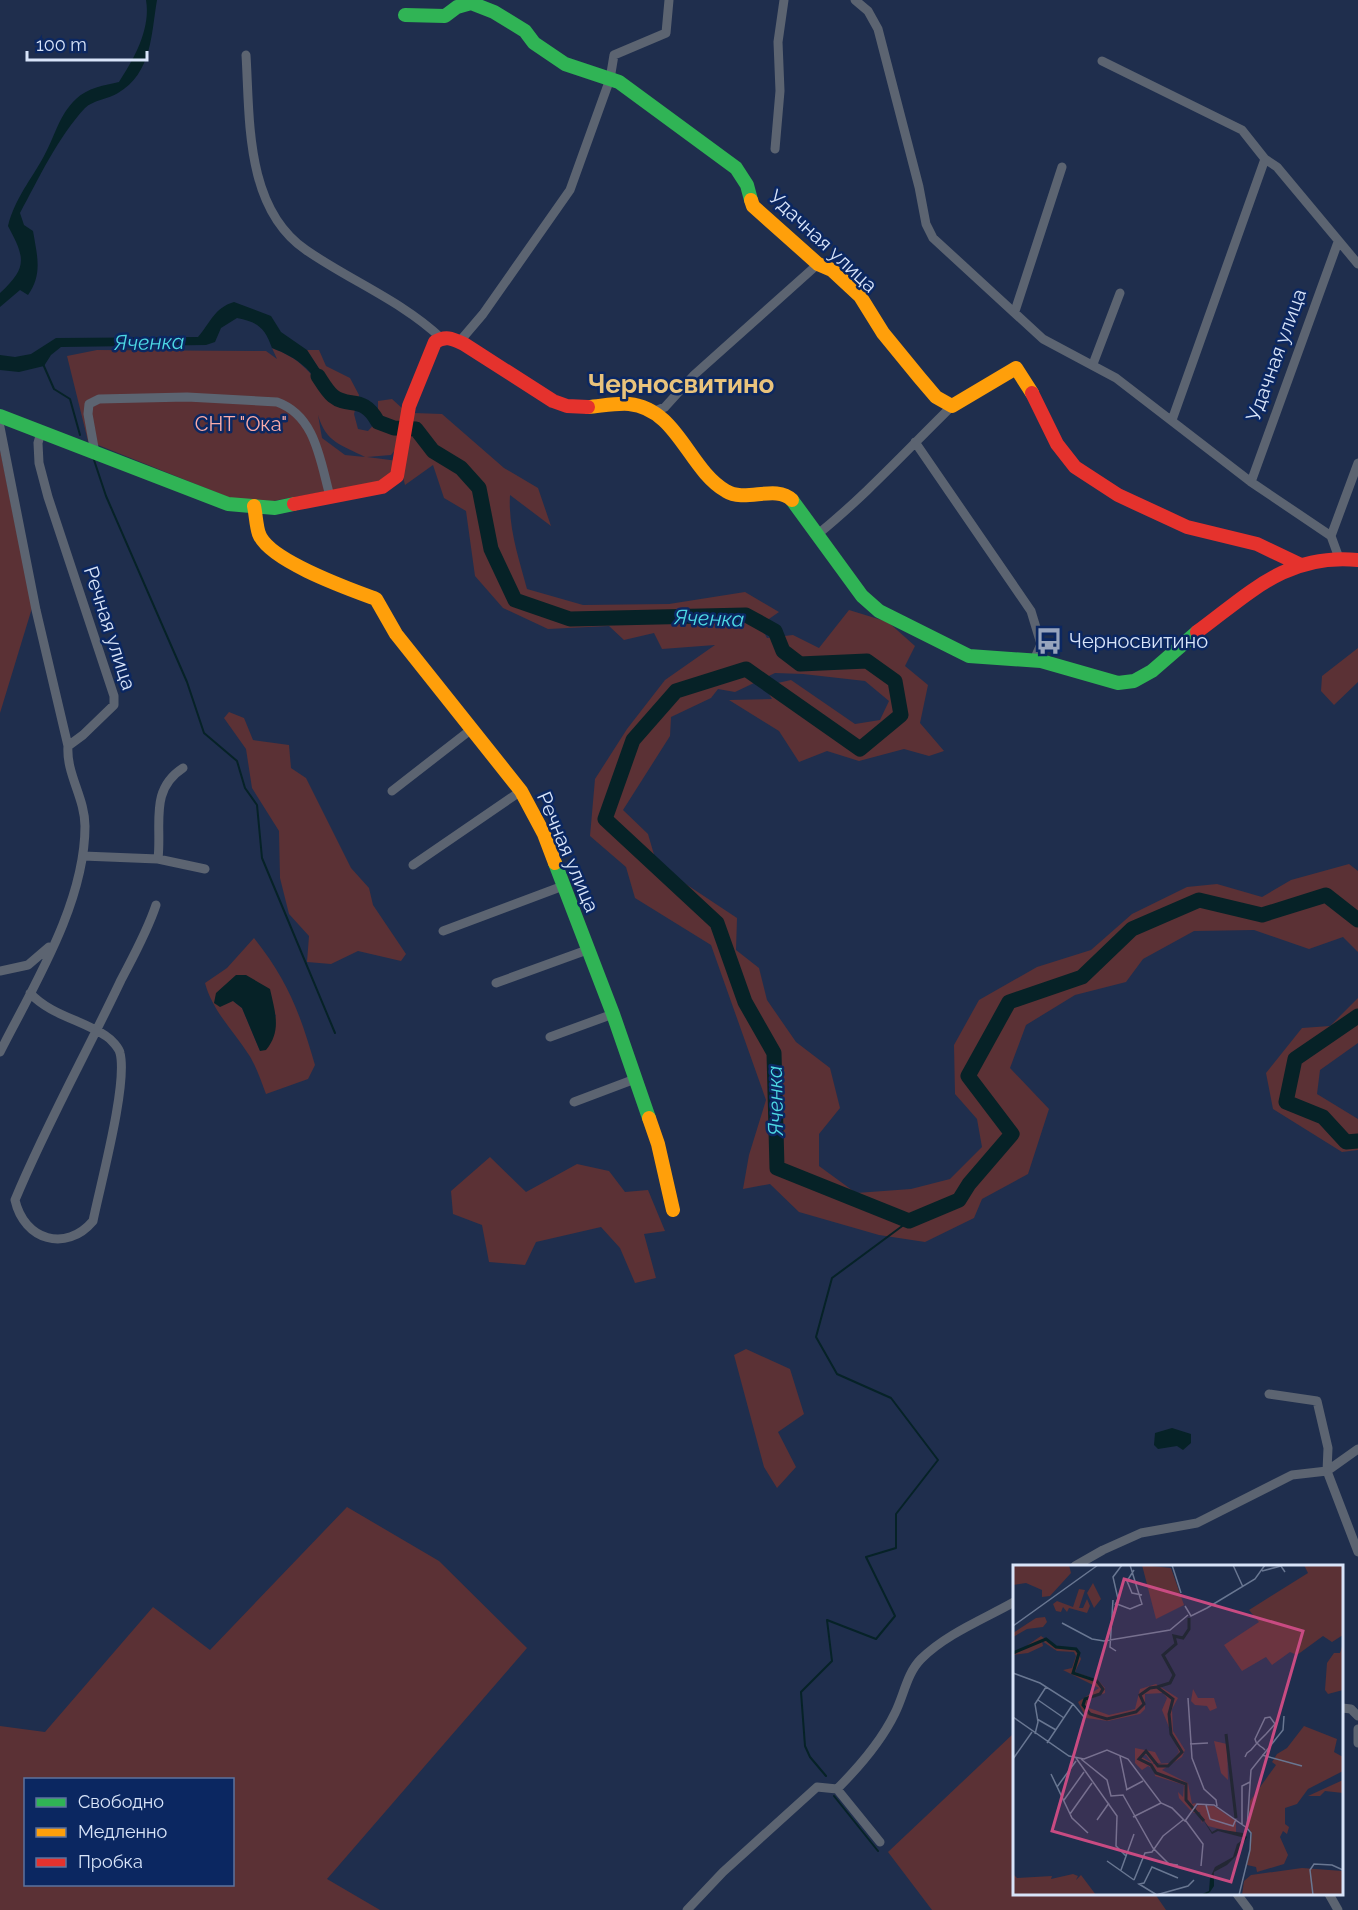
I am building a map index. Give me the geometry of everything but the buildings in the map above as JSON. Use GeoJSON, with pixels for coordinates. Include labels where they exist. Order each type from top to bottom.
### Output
{"type":"FeatureCollection","features":[{"type":"Feature","properties":{"kind":"street"},"geometry":{"type":"LineString","coordinates":[[460,341],[483,314],[570,190],[605,87],[610,79],[614,55],[666,33],[669,0]]}},
{"type":"Feature","properties":{"kind":"street"},"geometry":{"type":"LineString","coordinates":[[775,149],[780,92],[778,42],[784,0]]}},
{"type":"Feature","properties":{"kind":"street"},"geometry":{"type":"LineString","coordinates":[[855,0],[868,11],[878,29],[919,187],[926,224],[933,238],[1043,339],[1116,378],[1251,482],[1331,536],[1339,558]]}},
{"type":"Feature","properties":{"kind":"street","name":"Удачная улица"},"geometry":{"type":"LineString","coordinates":[[405,15],[445,16],[457,7],[471,3],[507,19],[525,31],[534,43],[565,64],[619,82],[736,168],[747,185],[753,206],[818,264],[832,270],[860,296],[883,333],[919,377],[936,397],[952,406]]}},
{"type":"Feature","properties":{"kind":"street"},"geometry":{"type":"LineString","coordinates":[[246,55],[250,126],[256,171],[272,213],[291,237],[306,250],[387,300],[441,338]]}},
{"type":"Feature","properties":{"kind":"street"},"geometry":{"type":"LineString","coordinates":[[1102,61],[1242,130],[1265,159],[1276,166],[1358,264]]}},
{"type":"Feature","properties":{"kind":"street"},"geometry":{"type":"LineString","coordinates":[[1172,420],[1265,159]]}},
{"type":"Feature","properties":{"kind":"street"},"geometry":{"type":"LineString","coordinates":[[1015,311],[1062,167]]}},
{"type":"Feature","properties":{"kind":"street","name":"Удачная улица"},"geometry":{"type":"LineString","coordinates":[[1251,482],[1338,242]]}},
{"type":"Feature","properties":{"kind":"street"},"geometry":{"type":"LineString","coordinates":[[653,412],[665,407],[694,375],[818,264]]}},
{"type":"Feature","properties":{"kind":"street"},"geometry":{"type":"LineString","coordinates":[[1092,364],[1120,293]]}},
{"type":"Feature","properties":{"kind":"street"},"geometry":{"type":"LineString","coordinates":[[0,416],[228,504],[275,508],[382,488],[397,476],[410,406],[435,342],[449,337],[460,341],[551,400],[567,406],[584,408],[626,402],[653,412],[669,426],[718,485],[729,493],[741,497],[777,492],[790,497],[862,596],[879,611],[969,656],[1034,660],[1118,683],[1134,681],[1152,671],[1248,592],[1277,573],[1299,564],[1339,558],[1358,560]]}},
{"type":"Feature","properties":{"kind":"street"},"geometry":{"type":"LineString","coordinates":[[818,534],[852,506],[878,477],[952,406],[1016,368],[1027,382],[1057,444],[1075,467],[1118,495],[1187,527],[1257,544],[1299,564]]}},
{"type":"Feature","properties":{"kind":"street"},"geometry":{"type":"LineString","coordinates":[[95,453],[88,414],[89,404],[99,399],[188,397],[278,402],[291,407],[313,434],[330,496]]}},
{"type":"Feature","properties":{"kind":"street"},"geometry":{"type":"LineString","coordinates":[[0,427],[36,610],[68,746],[67,755],[84,806],[83,856],[77,886],[53,944],[0,1052]]}},
{"type":"Feature","properties":{"kind":"street","name":"Речная улица"},"geometry":{"type":"LineString","coordinates":[[41,432],[38,443],[39,463],[48,496],[114,696],[114,705],[68,746]]}},
{"type":"Feature","properties":{"kind":"street"},"geometry":{"type":"LineString","coordinates":[[915,442],[1031,611],[1041,644],[1034,660]]}},
{"type":"Feature","properties":{"kind":"street"},"geometry":{"type":"LineString","coordinates":[[1331,536],[1358,463]]}},
{"type":"Feature","properties":{"kind":"street","name":"Речная улица"},"geometry":{"type":"LineString","coordinates":[[255,506],[259,535],[270,550],[327,581],[376,599],[396,634],[521,791],[544,834],[613,1014],[658,1144],[674,1210]]}},
{"type":"Feature","properties":{"kind":"street"},"geometry":{"type":"LineString","coordinates":[[392,791],[473,728]]}},
{"type":"Feature","properties":{"kind":"street"},"geometry":{"type":"LineString","coordinates":[[158,860],[159,802],[170,776],[183,768]]}},
{"type":"Feature","properties":{"kind":"street"},"geometry":{"type":"LineString","coordinates":[[413,865],[521,791]]}},
{"type":"Feature","properties":{"kind":"street"},"geometry":{"type":"LineString","coordinates":[[83,856],[158,860],[205,869]]}},
{"type":"Feature","properties":{"kind":"street"},"geometry":{"type":"LineString","coordinates":[[443,931],[563,886]]}},
{"type":"Feature","properties":{"kind":"street"},"geometry":{"type":"LineString","coordinates":[[30,993],[46,1007],[97,1031],[108,1037],[120,1052],[121,1085],[93,1221],[86,1230],[74,1236],[58,1239],[44,1236],[24,1224],[18,1216],[15,1200],[57,1108],[97,1031],[145,937],[156,905]]}},
{"type":"Feature","properties":{"kind":"street"},"geometry":{"type":"LineString","coordinates":[[0,971],[28,965],[53,944]]}},
{"type":"Feature","properties":{"kind":"street"},"geometry":{"type":"LineString","coordinates":[[496,983],[587,950]]}},
{"type":"Feature","properties":{"kind":"street"},"geometry":{"type":"LineString","coordinates":[[550,1037],[613,1014]]}},
{"type":"Feature","properties":{"kind":"street"},"geometry":{"type":"LineString","coordinates":[[574,1102],[635,1079]]}},
{"type":"Feature","properties":{"kind":"street"},"geometry":{"type":"LineString","coordinates":[[1269,1394],[1317,1401],[1328,1448],[1327,1471],[1358,1552]]}},
{"type":"Feature","properties":{"kind":"street"},"geometry":{"type":"LineString","coordinates":[[1077,1565],[1103,1550],[1142,1533],[1197,1523],[1292,1476],[1327,1471],[1358,1449]]}},
{"type":"Feature","properties":{"kind":"street"},"geometry":{"type":"LineString","coordinates":[[837,1789],[874,1745],[895,1713],[909,1677],[919,1661],[935,1648],[1013,1603]]}},
{"type":"Feature","properties":{"kind":"street"},"geometry":{"type":"LineString","coordinates":[[1343,1708],[1351,1709],[1358,1716]]}},
{"type":"Feature","properties":{"kind":"street"},"geometry":{"type":"LineString","coordinates":[[1358,1729],[1358,1743]]}},
{"type":"Feature","properties":{"kind":"street"},"geometry":{"type":"LineString","coordinates":[[687,1910],[723,1872],[817,1787],[837,1789],[880,1842]]}},
{"type":"Feature","properties":{"kind":"street"},"geometry":{"type":"LineString","coordinates":[[1239,1895],[1249,1910]]}},
{"type":"Feature","properties":{"kind":"street"},"geometry":{"type":"LineString","coordinates":[[1330,1895],[1338,1910]]}},
{"type":"Feature","properties":{"kind":"green space","name":"СНТ \"Ока\""},"geometry":{"type":"Polygon","coordinates":[[[272,348],[294,359],[322,386],[334,392],[307,350],[319,350],[326,366],[350,378],[359,395],[354,414],[358,429],[368,431],[378,420],[378,401],[392,399],[403,409],[396,449],[391,455],[367,457],[398,461],[387,480],[273,501],[233,499],[88,441],[67,356],[97,350],[266,351],[277,359],[272,348]],[[318,415],[322,438],[345,455],[365,457],[336,442],[325,432],[318,415]]]}},
{"type":"Feature","properties":{"kind":"green space"},"geometry":{"type":"Polygon","coordinates":[[[414,413],[442,414],[504,468],[538,488],[551,526],[510,495],[512,531],[527,589],[583,605],[669,604],[745,592],[779,612],[760,625],[767,638],[793,635],[819,648],[849,610],[888,622],[915,646],[905,666],[928,685],[920,723],[944,751],[929,756],[904,749],[859,761],[827,751],[799,762],[779,731],[729,700],[772,699],[764,686],[791,680],[855,724],[880,720],[889,701],[865,681],[775,673],[735,692],[718,689],[711,698],[671,717],[670,736],[623,810],[648,834],[657,865],[737,918],[736,950],[759,968],[767,1000],[796,1042],[830,1068],[840,1108],[819,1134],[819,1166],[856,1193],[911,1189],[950,1179],[982,1147],[977,1119],[955,1094],[954,1045],[979,1000],[1037,967],[1091,950],[1132,914],[1187,887],[1217,884],[1262,897],[1291,880],[1349,864],[1358,871],[1358,952],[1343,937],[1309,949],[1254,930],[1194,931],[1143,959],[1126,982],[1075,995],[1026,1025],[1010,1068],[1049,1109],[1028,1174],[982,1199],[974,1218],[925,1242],[879,1235],[799,1212],[770,1184],[743,1189],[749,1155],[766,1100],[711,945],[635,898],[626,867],[590,836],[595,779],[627,729],[665,680],[715,645],[662,649],[654,633],[624,640],[609,626],[548,629],[503,608],[475,576],[466,511],[444,498],[433,465],[405,485],[403,477],[414,413]]]}},
{"type":"Feature","properties":{"kind":"green space"},"geometry":{"type":"Polygon","coordinates":[[[0,449],[32,608],[0,713],[0,449]]]}},
{"type":"Feature","properties":{"kind":"green space"},"geometry":{"type":"Polygon","coordinates":[[[1358,648],[1358,682],[1334,705],[1321,691],[1322,676],[1358,648]]]}},
{"type":"Feature","properties":{"kind":"green space"},"geometry":{"type":"Polygon","coordinates":[[[229,712],[244,718],[253,740],[289,745],[291,768],[306,778],[351,868],[369,888],[373,905],[406,954],[401,961],[358,951],[331,964],[307,962],[309,936],[289,914],[280,878],[279,831],[252,788],[246,749],[224,718],[229,712]]]}},
{"type":"Feature","properties":{"kind":"green space"},"geometry":{"type":"Polygon","coordinates":[[[254,938],[276,969],[298,1013],[315,1065],[308,1079],[266,1094],[252,1059],[218,1012],[205,983],[227,968],[254,938]],[[233,1001],[242,1008],[260,1051],[276,1015],[233,1001]]]}},
{"type":"Feature","properties":{"kind":"green space"},"geometry":{"type":"Polygon","coordinates":[[[1358,998],[1358,1043],[1320,1070],[1317,1094],[1358,1119],[1358,1150],[1342,1152],[1273,1109],[1266,1073],[1302,1028],[1330,1026],[1358,998]]]}},
{"type":"Feature","properties":{"kind":"green space"},"geometry":{"type":"Polygon","coordinates":[[[490,1157],[526,1192],[577,1164],[609,1171],[625,1192],[648,1190],[665,1231],[644,1234],[656,1278],[635,1283],[620,1248],[601,1227],[536,1242],[525,1265],[489,1262],[482,1225],[453,1214],[451,1191],[490,1157]]]}},
{"type":"Feature","properties":{"kind":"green space"},"geometry":{"type":"Polygon","coordinates":[[[746,1349],[790,1369],[804,1414],[778,1432],[796,1467],[777,1488],[764,1467],[734,1355],[746,1349]]]}},
{"type":"Feature","properties":{"kind":"green space"},"geometry":{"type":"Polygon","coordinates":[[[347,1507],[439,1561],[527,1648],[327,1879],[380,1910],[0,1910],[0,1726],[45,1732],[153,1607],[210,1650],[347,1507]]]}},
{"type":"Feature","properties":{"kind":"green space"},"geometry":{"type":"Polygon","coordinates":[[[1013,1734],[1013,1895],[1156,1895],[1166,1910],[932,1910],[888,1852],[1013,1734]]]}},
{"type":"Feature","properties":{"kind":"water"},"geometry":{"type":"Polygon","coordinates":[[[146,0],[157,0],[151,40],[144,64],[129,85],[114,95],[85,108],[75,119],[50,158],[20,213],[24,225],[33,231],[38,264],[36,280],[28,295],[20,290],[0,307],[0,293],[15,276],[21,262],[18,246],[8,226],[15,207],[70,105],[85,92],[119,82],[144,33],[146,0]]]}},
{"type":"Feature","properties":{"kind":"water"},"geometry":{"type":"Polygon","coordinates":[[[234,302],[271,316],[281,332],[307,350],[335,393],[322,386],[298,361],[272,348],[267,335],[260,327],[237,318],[221,328],[215,342],[206,345],[61,347],[51,355],[44,366],[19,372],[0,370],[0,355],[15,357],[31,354],[56,338],[198,337],[217,312],[234,302]]]}},
{"type":"Feature","properties":{"kind":"water"},"geometry":{"type":"Polygon","coordinates":[[[236,975],[246,975],[270,989],[276,1028],[266,1050],[260,1051],[242,1008],[233,1001],[220,1007],[214,1003],[216,993],[236,975]]]}},
{"type":"Feature","properties":{"kind":"water"},"geometry":{"type":"Polygon","coordinates":[[[1172,1428],[1191,1434],[1191,1443],[1183,1450],[1177,1446],[1158,1449],[1154,1445],[1155,1433],[1172,1428]]]}},
{"type":"Feature","properties":{"kind":"waterway"},"geometry":{"type":"LineString","coordinates":[[43,364],[54,389],[70,399],[80,435]]}},
{"type":"Feature","properties":{"kind":"waterway","name":"Яченка"},"geometry":{"type":"LineString","coordinates":[[318,376],[333,396],[367,408],[378,422],[394,428],[416,429],[433,451],[461,468],[479,488],[491,549],[515,600],[570,619],[746,615],[775,631],[783,651],[800,664],[867,661],[895,681],[901,715],[860,749],[746,669],[676,691],[633,740],[605,819],[717,923],[745,1002],[774,1053],[777,1168],[909,1221],[959,1200],[969,1184],[1012,1134],[968,1076],[1009,1002],[1082,977],[1132,929],[1199,900],[1262,915],[1326,895],[1358,920]]}},
{"type":"Feature","properties":{"kind":"waterway"},"geometry":{"type":"LineString","coordinates":[[93,457],[106,496],[187,682],[204,733],[237,761],[245,788],[257,805],[262,858],[335,1033]]}},
{"type":"Feature","properties":{"kind":"waterway","name":"Яченка"},"geometry":{"type":"LineString","coordinates":[[1358,1016],[1295,1059],[1286,1102],[1323,1117],[1346,1142],[1358,1141]]}},
{"type":"Feature","properties":{"kind":"waterway","name":"Яченка"},"geometry":{"type":"LineString","coordinates":[[826,1776],[810,1757],[805,1746],[801,1692],[832,1661],[827,1620],[876,1639],[895,1616],[866,1557],[896,1548],[896,1514],[938,1460],[891,1398],[837,1374],[816,1337],[832,1278],[909,1221]]}},
{"type":"Feature","properties":{"kind":"waterway"},"geometry":{"type":"LineString","coordinates":[[834,1796],[878,1851]]}},
{"type":"Feature","properties":{"kind":"traffic: fast"},"geometry":{"type":"LineString","coordinates":[[405,15],[445,16],[457,7],[471,3],[494,12],[525,31],[534,43],[565,64],[619,82],[736,168],[747,185],[751,200]]}},
{"type":"Feature","properties":{"kind":"traffic: fast"},"geometry":{"type":"LineString","coordinates":[[0,416],[228,504],[275,508],[294,504]]}},
{"type":"Feature","properties":{"kind":"traffic: fast"},"geometry":{"type":"LineString","coordinates":[[792,500],[862,596],[879,611],[969,656],[1041,661],[1118,683],[1134,681],[1152,671],[1197,632]]}},
{"type":"Feature","properties":{"kind":"traffic: fast"},"geometry":{"type":"LineString","coordinates":[[555,863],[613,1014],[649,1118]]}},
{"type":"Feature","properties":{"kind":"traffic: slow"},"geometry":{"type":"LineString","coordinates":[[751,200],[753,206],[818,264],[832,270],[860,296],[883,333],[936,397],[952,406],[1016,368],[1032,393]]}},
{"type":"Feature","properties":{"kind":"traffic: slow"},"geometry":{"type":"LineString","coordinates":[[588,407],[629,404],[646,408],[671,428],[702,469],[726,491],[742,495],[778,494],[792,500]]}},
{"type":"Feature","properties":{"kind":"traffic: slow"},"geometry":{"type":"LineString","coordinates":[[254,506],[259,534],[266,544],[278,554],[311,573],[376,599],[396,634],[521,791],[544,834],[555,863]]}},
{"type":"Feature","properties":{"kind":"traffic: slow"},"geometry":{"type":"LineString","coordinates":[[649,1118],[658,1144],[673,1210]]}},
{"type":"Feature","properties":{"kind":"traffic: jam"},"geometry":{"type":"LineString","coordinates":[[294,504],[382,487],[397,476],[409,406],[435,342],[446,338],[464,344],[553,401],[567,406],[588,407]]}},
{"type":"Feature","properties":{"kind":"traffic: jam"},"geometry":{"type":"LineString","coordinates":[[1032,393],[1057,444],[1075,467],[1118,495],[1187,527],[1257,544],[1299,564]]}},
{"type":"Feature","properties":{"kind":"traffic: jam"},"geometry":{"type":"LineString","coordinates":[[1197,632],[1253,590],[1290,569],[1333,559],[1358,560]]}},
{"type":"Feature","properties":{"kind":"place","name":"Черносвитино"},"geometry":{"type":"Point","coordinates":[1049,641]}},
{"type":"Feature","properties":{"kind":"district","name":"Черносвитино"},"geometry":{"type":"Point","coordinates":[681,384]}}]}
